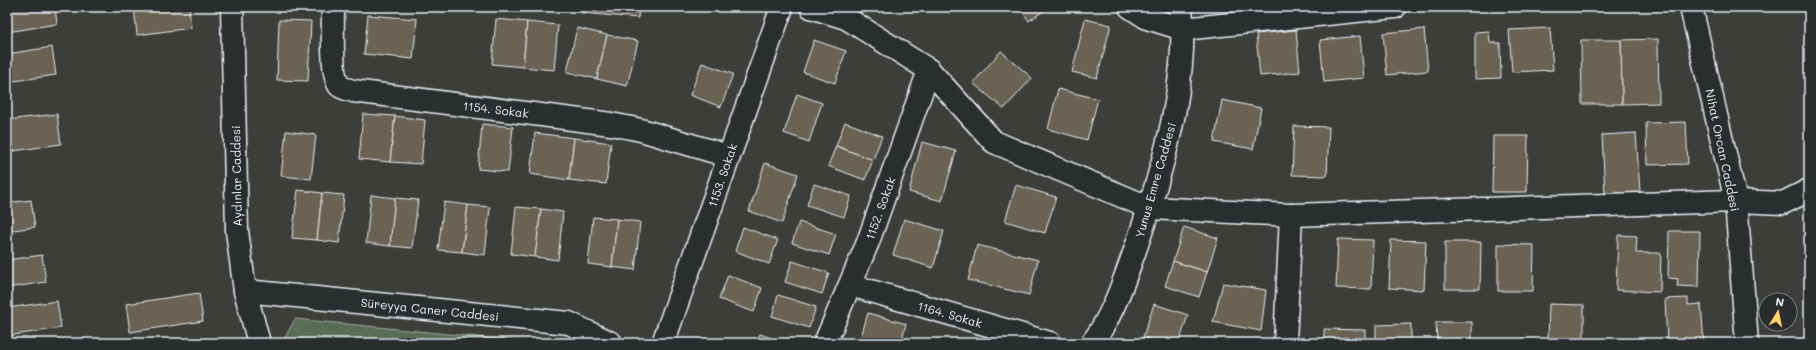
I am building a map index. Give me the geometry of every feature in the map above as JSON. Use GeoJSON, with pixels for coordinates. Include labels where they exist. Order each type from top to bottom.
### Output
{"type":"FeatureCollection","features":[{"type":"Feature","properties":{"kind":"street","name":"Aydınlar Caddesi"},"geometry":{"type":"LineString","coordinates":[[232,7],[237,230],[245,290],[259,343]]}},
{"type":"Feature","properties":{"kind":"street","name":"1154. Sokak"},"geometry":{"type":"LineString","coordinates":[[333,7],[334,70],[338,84],[343,88],[353,91],[611,124],[641,130],[728,156]]}},
{"type":"Feature","properties":{"kind":"street","name":"1153. Sokak"},"geometry":{"type":"LineString","coordinates":[[663,343],[782,7]]}},
{"type":"Feature","properties":{"kind":"street"},"geometry":{"type":"LineString","coordinates":[[811,7],[844,12],[929,70],[994,142],[1150,208],[1292,215],[1736,201],[1783,203],[1809,190]]}},
{"type":"Feature","properties":{"kind":"street"},"geometry":{"type":"LineString","coordinates":[[1130,7],[1147,18],[1183,29],[1394,7]]}},
{"type":"Feature","properties":{"kind":"street","name":"Yunus Emre Caddesi"},"geometry":{"type":"LineString","coordinates":[[1092,343],[1100,333],[1120,291],[1150,208],[1177,100],[1183,29],[1181,7]]}},
{"type":"Feature","properties":{"kind":"street","name":"Nihat Orcan Caddesi"},"geometry":{"type":"LineString","coordinates":[[1691,7],[1736,201],[1747,343]]}},
{"type":"Feature","properties":{"kind":"street","name":"1152. Sokak"},"geometry":{"type":"LineString","coordinates":[[825,343],[868,242],[929,70]]}},
{"type":"Feature","properties":{"kind":"street"},"geometry":{"type":"LineString","coordinates":[[1285,343],[1292,215]]}},
{"type":"Feature","properties":{"kind":"street","name":"1164. Sokak"},"geometry":{"type":"LineString","coordinates":[[850,285],[1050,343]]}},
{"type":"Feature","properties":{"kind":"street","name":"Süreyya Caner Caddesi"},"geometry":{"type":"LineString","coordinates":[[245,290],[570,323],[611,343]]}},
{"type":"Feature","properties":{"kind":"green space"},"geometry":{"type":"Polygon","coordinates":[[[295,319],[540,343],[282,343],[295,319]]]}},
{"type":"Feature","properties":{"kind":"building"},"geometry":{"type":"Polygon","coordinates":[[[7,7],[55,7],[57,24],[7,32],[7,7]]]}},
{"type":"Feature","properties":{"kind":"building"},"geometry":{"type":"Polygon","coordinates":[[[134,7],[189,7],[191,28],[137,35],[134,7]]]}},
{"type":"Feature","properties":{"kind":"building"},"geometry":{"type":"Polygon","coordinates":[[[529,7],[568,7],[567,10],[529,7]]]}},
{"type":"Feature","properties":{"kind":"building"},"geometry":{"type":"Polygon","coordinates":[[[582,7],[639,7],[638,18],[582,13],[582,7]]]}},
{"type":"Feature","properties":{"kind":"building"},"geometry":{"type":"Polygon","coordinates":[[[1019,7],[1049,7],[1029,21],[1019,7]]]}},
{"type":"Feature","properties":{"kind":"building"},"geometry":{"type":"Polygon","coordinates":[[[368,15],[417,19],[413,59],[364,54],[368,15]]]}},
{"type":"Feature","properties":{"kind":"building"},"geometry":{"type":"Polygon","coordinates":[[[496,19],[527,22],[523,67],[492,64],[496,19]]]}},
{"type":"Feature","properties":{"kind":"building"},"geometry":{"type":"Polygon","coordinates":[[[1085,19],[1111,25],[1097,78],[1072,72],[1085,19]]]}},
{"type":"Feature","properties":{"kind":"building"},"geometry":{"type":"Polygon","coordinates":[[[279,20],[311,21],[308,81],[277,80],[279,20]]]}},
{"type":"Feature","properties":{"kind":"building"},"geometry":{"type":"Polygon","coordinates":[[[527,22],[558,25],[554,70],[523,67],[527,22]]]}},
{"type":"Feature","properties":{"kind":"building"},"geometry":{"type":"Polygon","coordinates":[[[577,28],[607,35],[597,79],[567,72],[577,28]]]}},
{"type":"Feature","properties":{"kind":"building"},"geometry":{"type":"Polygon","coordinates":[[[1550,28],[1553,70],[1512,72],[1509,30],[1550,28]]]}},
{"type":"Feature","properties":{"kind":"building"},"geometry":{"type":"Polygon","coordinates":[[[1424,29],[1428,71],[1387,75],[1383,33],[1424,29]]]}},
{"type":"Feature","properties":{"kind":"building"},"geometry":{"type":"Polygon","coordinates":[[[1296,30],[1300,72],[1260,76],[1256,34],[1296,30]]]}},
{"type":"Feature","properties":{"kind":"building"},"geometry":{"type":"Polygon","coordinates":[[[1489,31],[1490,43],[1500,43],[1501,78],[1475,79],[1475,32],[1489,31]]]}},
{"type":"Feature","properties":{"kind":"building"},"geometry":{"type":"Polygon","coordinates":[[[607,35],[638,41],[627,86],[597,79],[607,35]]]}},
{"type":"Feature","properties":{"kind":"building"},"geometry":{"type":"Polygon","coordinates":[[[1360,36],[1364,78],[1324,82],[1320,40],[1360,36]]]}},
{"type":"Feature","properties":{"kind":"building"},"geometry":{"type":"Polygon","coordinates":[[[1658,39],[1659,103],[1622,104],[1621,40],[1658,39]]]}},
{"type":"Feature","properties":{"kind":"building"},"geometry":{"type":"Polygon","coordinates":[[[814,40],[846,51],[835,83],[803,72],[814,40]]]}},
{"type":"Feature","properties":{"kind":"building"},"geometry":{"type":"Polygon","coordinates":[[[1581,40],[1621,40],[1622,104],[1582,104],[1581,40]]]}},
{"type":"Feature","properties":{"kind":"building"},"geometry":{"type":"Polygon","coordinates":[[[52,47],[56,75],[7,82],[7,54],[52,47]]]}},
{"type":"Feature","properties":{"kind":"building"},"geometry":{"type":"Polygon","coordinates":[[[1001,51],[1032,78],[1004,109],[973,83],[1001,51]]]}},
{"type":"Feature","properties":{"kind":"building"},"geometry":{"type":"Polygon","coordinates":[[[702,63],[733,74],[721,107],[690,95],[702,63]]]}},
{"type":"Feature","properties":{"kind":"building"},"geometry":{"type":"Polygon","coordinates":[[[1058,89],[1098,99],[1087,140],[1048,129],[1058,89]]]}},
{"type":"Feature","properties":{"kind":"building"},"geometry":{"type":"Polygon","coordinates":[[[797,94],[822,103],[809,142],[784,133],[797,94]]]}},
{"type":"Feature","properties":{"kind":"building"},"geometry":{"type":"Polygon","coordinates":[[[1222,100],[1261,108],[1253,149],[1214,142],[1222,100]]]}},
{"type":"Feature","properties":{"kind":"building"},"geometry":{"type":"Polygon","coordinates":[[[57,114],[61,144],[7,152],[7,120],[57,114]]]}},
{"type":"Feature","properties":{"kind":"building"},"geometry":{"type":"Polygon","coordinates":[[[363,114],[395,116],[390,162],[359,159],[363,114]]]}},
{"type":"Feature","properties":{"kind":"building"},"geometry":{"type":"Polygon","coordinates":[[[395,116],[425,120],[421,164],[390,162],[395,116]]]}},
{"type":"Feature","properties":{"kind":"building"},"geometry":{"type":"Polygon","coordinates":[[[845,122],[882,136],[873,160],[836,146],[845,122]]]}},
{"type":"Feature","properties":{"kind":"building"},"geometry":{"type":"Polygon","coordinates":[[[1686,122],[1688,164],[1647,165],[1646,123],[1686,122]]]}},
{"type":"Feature","properties":{"kind":"building"},"geometry":{"type":"Polygon","coordinates":[[[482,124],[513,127],[508,172],[478,169],[482,124]]]}},
{"type":"Feature","properties":{"kind":"building"},"geometry":{"type":"Polygon","coordinates":[[[1294,126],[1329,127],[1327,176],[1292,175],[1294,126]]]}},
{"type":"Feature","properties":{"kind":"building"},"geometry":{"type":"Polygon","coordinates":[[[286,131],[316,135],[311,179],[281,176],[286,131]]]}},
{"type":"Feature","properties":{"kind":"building"},"geometry":{"type":"Polygon","coordinates":[[[535,133],[574,138],[569,180],[530,174],[535,133]]]}},
{"type":"Feature","properties":{"kind":"building"},"geometry":{"type":"Polygon","coordinates":[[[1636,133],[1640,192],[1605,194],[1602,135],[1636,133]]]}},
{"type":"Feature","properties":{"kind":"building"},"geometry":{"type":"Polygon","coordinates":[[[1493,136],[1528,136],[1527,192],[1492,192],[1493,136]]]}},
{"type":"Feature","properties":{"kind":"building"},"geometry":{"type":"Polygon","coordinates":[[[574,138],[611,143],[606,184],[569,180],[574,138]]]}},
{"type":"Feature","properties":{"kind":"building"},"geometry":{"type":"Polygon","coordinates":[[[922,142],[956,151],[942,201],[909,192],[922,142]]]}},
{"type":"Feature","properties":{"kind":"building"},"geometry":{"type":"Polygon","coordinates":[[[836,146],[873,160],[865,180],[828,166],[836,146]]]}},
{"type":"Feature","properties":{"kind":"building"},"geometry":{"type":"Polygon","coordinates":[[[765,163],[798,174],[782,223],[749,211],[765,163]]]}},
{"type":"Feature","properties":{"kind":"building"},"geometry":{"type":"Polygon","coordinates":[[[814,184],[851,196],[844,217],[807,205],[814,184]]]}},
{"type":"Feature","properties":{"kind":"building"},"geometry":{"type":"Polygon","coordinates":[[[1016,185],[1056,197],[1045,233],[1005,221],[1016,185]]]}},
{"type":"Feature","properties":{"kind":"building"},"geometry":{"type":"Polygon","coordinates":[[[298,190],[322,193],[317,240],[292,238],[298,190]]]}},
{"type":"Feature","properties":{"kind":"building"},"geometry":{"type":"Polygon","coordinates":[[[322,193],[344,195],[339,243],[317,240],[322,193]]]}},
{"type":"Feature","properties":{"kind":"building"},"geometry":{"type":"Polygon","coordinates":[[[371,195],[395,198],[390,246],[366,243],[371,195]]]}},
{"type":"Feature","properties":{"kind":"building"},"geometry":{"type":"Polygon","coordinates":[[[395,198],[418,200],[412,248],[390,246],[395,198]]]}},
{"type":"Feature","properties":{"kind":"building"},"geometry":{"type":"Polygon","coordinates":[[[31,200],[35,227],[7,231],[7,203],[31,200]]]}},
{"type":"Feature","properties":{"kind":"building"},"geometry":{"type":"Polygon","coordinates":[[[444,202],[468,205],[462,252],[438,250],[444,202]]]}},
{"type":"Feature","properties":{"kind":"building"},"geometry":{"type":"Polygon","coordinates":[[[468,205],[490,207],[485,255],[462,252],[468,205]]]}},
{"type":"Feature","properties":{"kind":"building"},"geometry":{"type":"Polygon","coordinates":[[[516,207],[541,209],[535,257],[511,254],[516,207]]]}},
{"type":"Feature","properties":{"kind":"building"},"geometry":{"type":"Polygon","coordinates":[[[541,209],[563,212],[558,260],[535,257],[541,209]]]}},
{"type":"Feature","properties":{"kind":"building"},"geometry":{"type":"Polygon","coordinates":[[[593,217],[617,219],[612,267],[588,264],[593,217]]]}},
{"type":"Feature","properties":{"kind":"building"},"geometry":{"type":"Polygon","coordinates":[[[617,219],[640,222],[635,270],[612,267],[617,219]]]}},
{"type":"Feature","properties":{"kind":"building"},"geometry":{"type":"Polygon","coordinates":[[[904,219],[944,231],[933,268],[893,255],[904,219]]]}},
{"type":"Feature","properties":{"kind":"building"},"geometry":{"type":"Polygon","coordinates":[[[799,222],[836,234],[829,255],[792,243],[799,222]]]}},
{"type":"Feature","properties":{"kind":"building"},"geometry":{"type":"Polygon","coordinates":[[[743,227],[778,240],[769,264],[735,251],[743,227]]]}},
{"type":"Feature","properties":{"kind":"building"},"geometry":{"type":"Polygon","coordinates":[[[1184,227],[1218,238],[1207,272],[1173,261],[1184,227]]]}},
{"type":"Feature","properties":{"kind":"building"},"geometry":{"type":"Polygon","coordinates":[[[1669,231],[1700,231],[1699,287],[1677,286],[1678,279],[1668,278],[1669,231]]]}},
{"type":"Feature","properties":{"kind":"building"},"geometry":{"type":"Polygon","coordinates":[[[1618,235],[1637,236],[1636,253],[1661,253],[1660,292],[1616,290],[1618,235]]]}},
{"type":"Feature","properties":{"kind":"building"},"geometry":{"type":"Polygon","coordinates":[[[1338,239],[1373,240],[1371,289],[1336,288],[1338,239]]]}},
{"type":"Feature","properties":{"kind":"building"},"geometry":{"type":"Polygon","coordinates":[[[1391,240],[1426,241],[1424,290],[1389,288],[1391,240]]]}},
{"type":"Feature","properties":{"kind":"building"},"geometry":{"type":"Polygon","coordinates":[[[1445,242],[1481,242],[1480,289],[1445,289],[1445,242]]]}},
{"type":"Feature","properties":{"kind":"building"},"geometry":{"type":"Polygon","coordinates":[[[1498,244],[1534,245],[1533,291],[1498,291],[1498,244]]]}},
{"type":"Feature","properties":{"kind":"building"},"geometry":{"type":"Polygon","coordinates":[[[977,245],[1038,260],[1029,295],[968,280],[977,245]]]}},
{"type":"Feature","properties":{"kind":"building"},"geometry":{"type":"Polygon","coordinates":[[[42,255],[46,282],[7,288],[7,260],[42,255]]]}},
{"type":"Feature","properties":{"kind":"building"},"geometry":{"type":"Polygon","coordinates":[[[792,261],[829,273],[822,294],[785,282],[792,261]]]}},
{"type":"Feature","properties":{"kind":"building"},"geometry":{"type":"Polygon","coordinates":[[[1173,261],[1207,272],[1199,297],[1165,286],[1173,261]]]}},
{"type":"Feature","properties":{"kind":"building"},"geometry":{"type":"Polygon","coordinates":[[[728,275],[762,288],[754,312],[719,299],[728,275]]]}},
{"type":"Feature","properties":{"kind":"building"},"geometry":{"type":"Polygon","coordinates":[[[1223,283],[1266,290],[1261,331],[1213,322],[1223,283]]]}},
{"type":"Feature","properties":{"kind":"building"},"geometry":{"type":"Polygon","coordinates":[[[199,293],[203,321],[130,332],[126,304],[199,293]]]}},
{"type":"Feature","properties":{"kind":"building"},"geometry":{"type":"Polygon","coordinates":[[[778,295],[816,307],[809,328],[772,316],[778,295]]]}},
{"type":"Feature","properties":{"kind":"building"},"geometry":{"type":"Polygon","coordinates":[[[1688,298],[1688,305],[1701,304],[1704,343],[1667,343],[1665,299],[1688,298]]]}},
{"type":"Feature","properties":{"kind":"building"},"geometry":{"type":"Polygon","coordinates":[[[57,301],[61,328],[7,336],[7,308],[57,301]]]}},
{"type":"Feature","properties":{"kind":"building"},"geometry":{"type":"Polygon","coordinates":[[[1154,304],[1188,315],[1179,343],[1160,343],[1143,337],[1154,304]]]}},
{"type":"Feature","properties":{"kind":"building"},"geometry":{"type":"Polygon","coordinates":[[[1549,304],[1584,305],[1584,343],[1548,343],[1549,304]]]}},
{"type":"Feature","properties":{"kind":"building"},"geometry":{"type":"Polygon","coordinates":[[[868,313],[906,324],[901,343],[859,343],[868,313]]]}},
{"type":"Feature","properties":{"kind":"building"},"geometry":{"type":"Polygon","coordinates":[[[1436,322],[1472,322],[1472,343],[1437,343],[1436,322]]]}},
{"type":"Feature","properties":{"kind":"building"},"geometry":{"type":"Polygon","coordinates":[[[1411,324],[1411,343],[1376,343],[1376,325],[1411,324]]]}},
{"type":"Feature","properties":{"kind":"building"},"geometry":{"type":"Polygon","coordinates":[[[1324,329],[1365,330],[1365,343],[1324,343],[1324,329]]]}},
{"type":"Feature","properties":{"kind":"building"},"geometry":{"type":"Polygon","coordinates":[[[760,334],[785,343],[756,343],[760,334]]]}},
{"type":"Feature","properties":{"kind":"building"},"geometry":{"type":"Polygon","coordinates":[[[1143,337],[1160,343],[1141,343],[1143,337]]]}}]}
